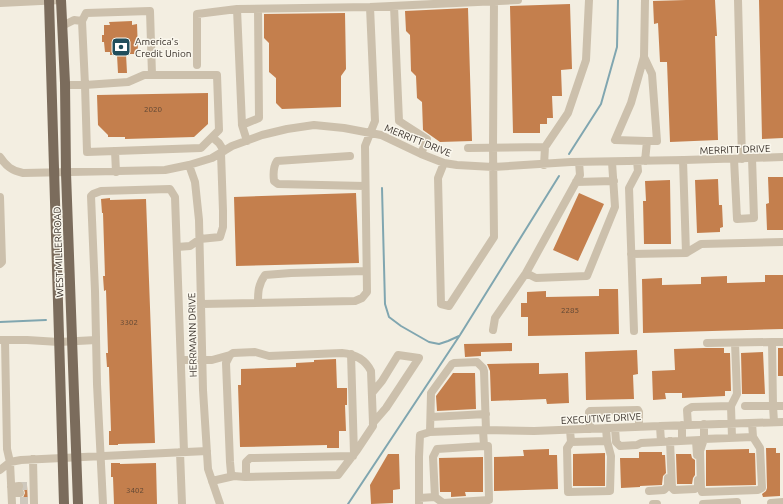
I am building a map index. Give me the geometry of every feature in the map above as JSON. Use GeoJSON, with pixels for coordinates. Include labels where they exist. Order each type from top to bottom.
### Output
{"type":"FeatureCollection","features":[{"type":"Feature","properties":{"kind":"main road","name":"WEST MILLER ROAD"},"geometry":{"type":"LineString","coordinates":[[49,0],[64,504]]}},
{"type":"Feature","properties":{"kind":"main road","name":"WEST MILLER ROAD"},"geometry":{"type":"LineString","coordinates":[[61,0],[78,504]]}},
{"type":"Feature","properties":{"kind":"street"},"geometry":{"type":"LineString","coordinates":[[0,2],[61,0]]}},
{"type":"Feature","properties":{"kind":"street"},"geometry":{"type":"LineString","coordinates":[[198,65],[197,14],[237,9],[370,7],[518,0]]}},
{"type":"Feature","properties":{"kind":"street"},"geometry":{"type":"LineString","coordinates":[[544,165],[545,147],[568,113],[586,60],[589,0]]}},
{"type":"Feature","properties":{"kind":"street"},"geometry":{"type":"LineString","coordinates":[[644,57],[652,74],[657,141],[615,140],[631,102],[644,57],[645,0]]}},
{"type":"Feature","properties":{"kind":"street"},"geometry":{"type":"LineString","coordinates":[[738,0],[737,219],[754,218],[752,158]]}},
{"type":"Feature","properties":{"kind":"street"},"geometry":{"type":"LineString","coordinates":[[444,163],[438,178],[441,304],[449,306],[494,237],[494,1]]}},
{"type":"Feature","properties":{"kind":"street"},"geometry":{"type":"LineString","coordinates":[[394,6],[399,121],[427,139],[421,154]]}},
{"type":"Feature","properties":{"kind":"street"},"geometry":{"type":"LineString","coordinates":[[201,304],[355,301],[362,298],[367,292],[365,146],[375,121],[370,7]]}},
{"type":"Feature","properties":{"kind":"street"},"geometry":{"type":"LineString","coordinates":[[237,9],[242,125],[247,141]]}},
{"type":"Feature","properties":{"kind":"street"},"geometry":{"type":"LineString","coordinates":[[242,125],[259,118],[258,9]]}},
{"type":"Feature","properties":{"kind":"street"},"geometry":{"type":"LineString","coordinates":[[65,85],[85,85],[128,82],[144,75],[152,75],[217,75],[219,130],[201,148],[87,152],[85,85],[82,21],[86,13],[150,12],[152,75]]}},
{"type":"Feature","properties":{"kind":"street"},"geometry":{"type":"LineString","coordinates":[[62,26],[74,20],[82,21]]}},
{"type":"Feature","properties":{"kind":"street","name":"MERRITT DRIVE"},"geometry":{"type":"LineString","coordinates":[[0,157],[10,168],[23,173],[165,170],[212,158],[232,146],[262,135],[314,125],[344,128],[381,135],[421,154],[444,163],[457,165],[493,167],[579,162],[783,157]]}},
{"type":"Feature","properties":{"kind":"street"},"geometry":{"type":"LineString","coordinates":[[177,247],[190,246],[200,239],[220,237],[223,227],[222,152],[219,143],[212,137]]}},
{"type":"Feature","properties":{"kind":"street"},"geometry":{"type":"LineString","coordinates":[[634,331],[629,188],[638,171],[647,141]]}},
{"type":"Feature","properties":{"kind":"street"},"geometry":{"type":"LineString","coordinates":[[468,148],[545,147]]}},
{"type":"Feature","properties":{"kind":"street"},"geometry":{"type":"LineString","coordinates":[[115,151],[116,172]]}},
{"type":"Feature","properties":{"kind":"street"},"geometry":{"type":"LineString","coordinates":[[350,156],[277,161],[274,166],[274,181],[278,184],[365,186]]}},
{"type":"Feature","properties":{"kind":"street"},"geometry":{"type":"LineString","coordinates":[[683,160],[686,253]]}},
{"type":"Feature","properties":{"kind":"street"},"geometry":{"type":"LineString","coordinates":[[493,330],[495,318],[526,273],[580,175],[579,162]]}},
{"type":"Feature","properties":{"kind":"street"},"geometry":{"type":"LineString","coordinates":[[526,273],[536,278],[587,276],[615,207],[612,162]]}},
{"type":"Feature","properties":{"kind":"street","name":"HERRMANN DRIVE"},"geometry":{"type":"LineString","coordinates":[[189,165],[195,182],[199,220],[203,390],[208,469],[220,504]]}},
{"type":"Feature","properties":{"kind":"street"},"geometry":{"type":"LineString","coordinates":[[576,182],[614,181]]}},
{"type":"Feature","properties":{"kind":"street"},"geometry":{"type":"LineString","coordinates":[[103,504],[97,384],[91,196],[101,191],[170,189],[175,198],[177,247],[181,360],[182,504]]}},
{"type":"Feature","properties":{"kind":"street"},"geometry":{"type":"LineString","coordinates":[[0,197],[2,262],[0,264]]}},
{"type":"Feature","properties":{"kind":"street"},"geometry":{"type":"LineString","coordinates":[[631,254],[686,253],[701,244],[783,242]]}},
{"type":"Feature","properties":{"kind":"street"},"geometry":{"type":"LineString","coordinates":[[258,303],[260,282],[264,276],[290,273],[366,271]]}},
{"type":"Feature","properties":{"kind":"street"},"geometry":{"type":"LineString","coordinates":[[23,495],[10,462],[7,449],[2,340],[59,342],[96,340]]}},
{"type":"Feature","properties":{"kind":"street"},"geometry":{"type":"LineString","coordinates":[[772,342],[774,422]]}},
{"type":"Feature","properties":{"kind":"street"},"geometry":{"type":"LineString","coordinates":[[707,343],[783,342]]}},
{"type":"Feature","properties":{"kind":"street"},"geometry":{"type":"LineString","coordinates":[[732,438],[731,406],[737,394],[735,343]]}},
{"type":"Feature","properties":{"kind":"street"},"geometry":{"type":"LineString","coordinates":[[181,360],[212,360],[238,352],[255,352],[269,356],[342,353],[351,354],[365,362],[371,371],[373,426],[354,455],[338,475],[234,476],[212,481]]}},
{"type":"Feature","properties":{"kind":"street"},"geometry":{"type":"LineString","coordinates":[[351,354],[354,455]]}},
{"type":"Feature","properties":{"kind":"street"},"geometry":{"type":"LineString","coordinates":[[230,355],[226,363],[230,462],[231,473],[234,476]]}},
{"type":"Feature","properties":{"kind":"street"},"geometry":{"type":"LineString","coordinates":[[372,393],[382,381],[398,356],[419,358],[386,408],[373,423]]}},
{"type":"Feature","properties":{"kind":"street"},"geometry":{"type":"LineString","coordinates":[[430,432],[432,394],[452,364],[477,362],[484,371],[486,414],[484,446]]}},
{"type":"Feature","properties":{"kind":"street"},"geometry":{"type":"LineString","coordinates":[[682,441],[687,410],[692,407],[731,406]]}},
{"type":"Feature","properties":{"kind":"street"},"geometry":{"type":"LineString","coordinates":[[745,406],[783,406]]}},
{"type":"Feature","properties":{"kind":"street"},"geometry":{"type":"LineString","coordinates":[[590,429],[590,411],[638,410],[640,427]]}},
{"type":"Feature","properties":{"kind":"street"},"geometry":{"type":"LineString","coordinates":[[431,417],[486,414]]}},
{"type":"Feature","properties":{"kind":"street","name":"EXECUTIVE DRIVE"},"geometry":{"type":"LineString","coordinates":[[419,458],[420,435],[430,432],[485,430],[570,430],[783,422]]}},
{"type":"Feature","properties":{"kind":"street"},"geometry":{"type":"LineString","coordinates":[[700,440],[702,492],[758,490],[762,488],[760,448],[753,437],[752,423]]}},
{"type":"Feature","properties":{"kind":"street"},"geometry":{"type":"LineString","coordinates":[[660,426],[666,441],[672,488],[674,490],[695,490],[698,487],[700,440],[704,424]]}},
{"type":"Feature","properties":{"kind":"street"},"geometry":{"type":"LineString","coordinates":[[570,430],[571,442],[567,448],[568,492],[610,491],[611,456],[607,441],[606,428]]}},
{"type":"Feature","properties":{"kind":"street"},"geometry":{"type":"LineString","coordinates":[[615,428],[616,442],[620,446],[637,445],[641,442],[753,437]]}},
{"type":"Feature","properties":{"kind":"street"},"geometry":{"type":"LineString","coordinates":[[571,442],[607,441]]}},
{"type":"Feature","properties":{"kind":"street"},"geometry":{"type":"LineString","coordinates":[[649,491],[664,490],[668,486],[666,441]]}},
{"type":"Feature","properties":{"kind":"street"},"geometry":{"type":"LineString","coordinates":[[488,446],[489,500],[443,503],[435,497],[434,457],[437,449],[488,446]]}},
{"type":"Feature","properties":{"kind":"street"},"geometry":{"type":"LineString","coordinates":[[0,470],[10,462],[21,460],[77,456],[207,451]]}},
{"type":"Feature","properties":{"kind":"street"},"geometry":{"type":"LineString","coordinates":[[246,477],[246,462],[250,458],[354,455]]}},
{"type":"Feature","properties":{"kind":"street"},"geometry":{"type":"LineString","coordinates":[[434,457],[419,458],[419,501],[435,497]]}},
{"type":"Feature","properties":{"kind":"street"},"geometry":{"type":"LineString","coordinates":[[23,495],[33,459]]}},
{"type":"Feature","properties":{"kind":"street"},"geometry":{"type":"LineString","coordinates":[[703,504],[737,502],[737,504]]}},
{"type":"Feature","properties":{"kind":"street"},"geometry":{"type":"LineString","coordinates":[[771,504],[783,502]]}},
{"type":"Feature","properties":{"kind":"building"},"geometry":{"type":"Polygon","coordinates":[[[715,0],[717,36],[715,36],[718,140],[670,142],[667,62],[660,62],[658,23],[654,24],[653,1],[715,0]]]}},
{"type":"Feature","properties":{"kind":"building"},"geometry":{"type":"Polygon","coordinates":[[[759,0],[783,0],[783,138],[762,139],[759,0]]]}},
{"type":"Feature","properties":{"kind":"building"},"geometry":{"type":"Polygon","coordinates":[[[570,4],[572,69],[561,70],[562,96],[552,96],[553,118],[547,118],[547,124],[540,124],[540,133],[513,133],[510,6],[570,4]]]}},
{"type":"Feature","properties":{"kind":"building"},"geometry":{"type":"Polygon","coordinates":[[[468,8],[472,141],[440,142],[423,130],[422,102],[417,98],[416,76],[411,71],[410,35],[406,31],[405,11],[468,8]]]}},
{"type":"Feature","properties":{"kind":"building"},"geometry":{"type":"Polygon","coordinates":[[[345,13],[346,69],[341,76],[341,107],[282,109],[276,103],[276,78],[269,72],[269,43],[264,38],[264,14],[345,13]]]}},
{"type":"Feature","properties":{"kind":"building","name":"America's Credit Union"},"geometry":{"type":"Polygon","coordinates":[[[132,21],[132,25],[137,24],[138,51],[135,51],[136,54],[126,54],[127,73],[118,73],[117,55],[110,55],[110,52],[105,52],[104,42],[102,42],[104,25],[110,25],[109,22],[132,21]]]}},
{"type":"Feature","properties":{"kind":"building"},"geometry":{"type":"Polygon","coordinates":[[[208,93],[208,124],[194,137],[125,139],[125,137],[108,137],[108,135],[98,125],[97,95],[208,93]]]}},
{"type":"Feature","properties":{"kind":"building"},"geometry":{"type":"Polygon","coordinates":[[[768,177],[783,177],[783,230],[767,230],[766,204],[769,203],[768,177]]]}},
{"type":"Feature","properties":{"kind":"building"},"geometry":{"type":"Polygon","coordinates":[[[718,179],[719,205],[722,205],[723,227],[720,228],[720,232],[697,233],[695,180],[718,179]]]}},
{"type":"Feature","properties":{"kind":"building"},"geometry":{"type":"Polygon","coordinates":[[[670,180],[671,244],[644,244],[643,201],[646,201],[645,181],[670,180]]]}},
{"type":"Feature","properties":{"kind":"building"},"geometry":{"type":"Polygon","coordinates":[[[356,193],[359,263],[236,266],[234,197],[356,193]]]}},
{"type":"Feature","properties":{"kind":"building"},"geometry":{"type":"Polygon","coordinates":[[[579,193],[604,204],[578,261],[553,250],[579,193]]]}},
{"type":"Feature","properties":{"kind":"building"},"geometry":{"type":"Polygon","coordinates":[[[110,198],[110,200],[146,199],[155,443],[109,445],[109,431],[111,431],[109,367],[107,367],[106,353],[108,353],[106,290],[104,291],[103,213],[101,199],[110,198]]]}},
{"type":"Feature","properties":{"kind":"building"},"geometry":{"type":"Polygon","coordinates":[[[765,275],[783,275],[783,329],[643,333],[642,279],[662,278],[662,285],[701,284],[701,277],[727,276],[727,283],[765,282],[765,275]]]}},
{"type":"Feature","properties":{"kind":"building"},"geometry":{"type":"Polygon","coordinates":[[[599,289],[618,289],[619,334],[528,336],[528,317],[521,317],[521,303],[527,303],[527,292],[546,291],[546,297],[599,296],[599,289]]]}},
{"type":"Feature","properties":{"kind":"building"},"geometry":{"type":"Polygon","coordinates":[[[512,343],[512,351],[481,352],[481,356],[465,357],[464,344],[512,343]]]}},
{"type":"Feature","properties":{"kind":"building"},"geometry":{"type":"Polygon","coordinates":[[[724,348],[724,353],[730,353],[731,391],[725,391],[725,396],[682,398],[682,393],[665,393],[666,399],[653,400],[652,371],[675,370],[674,349],[724,348]]]}},
{"type":"Feature","properties":{"kind":"building"},"geometry":{"type":"Polygon","coordinates":[[[778,348],[783,348],[783,376],[778,376],[778,348]]]}},
{"type":"Feature","properties":{"kind":"building"},"geometry":{"type":"Polygon","coordinates":[[[637,350],[638,374],[633,375],[634,399],[586,400],[585,352],[637,350]]]}},
{"type":"Feature","properties":{"kind":"building"},"geometry":{"type":"Polygon","coordinates":[[[763,352],[765,394],[742,394],[741,353],[763,352]]]}},
{"type":"Feature","properties":{"kind":"building"},"geometry":{"type":"Polygon","coordinates":[[[336,359],[337,388],[347,388],[347,405],[345,405],[346,431],[339,431],[339,448],[327,448],[327,445],[240,447],[238,385],[241,385],[241,369],[296,367],[296,363],[336,359]]]}},
{"type":"Feature","properties":{"kind":"building"},"geometry":{"type":"Polygon","coordinates":[[[539,363],[539,374],[568,373],[569,403],[547,404],[546,399],[491,401],[490,371],[487,364],[539,363]]]}},
{"type":"Feature","properties":{"kind":"building"},"geometry":{"type":"Polygon","coordinates":[[[453,373],[475,373],[476,409],[437,411],[436,396],[453,373]]]}},
{"type":"Feature","properties":{"kind":"building"},"geometry":{"type":"Polygon","coordinates":[[[766,448],[776,448],[776,453],[780,453],[780,496],[763,497],[762,494],[767,488],[766,448]]]}},
{"type":"Feature","properties":{"kind":"building"},"geometry":{"type":"Polygon","coordinates":[[[549,449],[549,455],[557,455],[558,489],[494,491],[494,457],[524,456],[523,450],[549,449]]]}},
{"type":"Feature","properties":{"kind":"building"},"geometry":{"type":"Polygon","coordinates":[[[749,449],[749,453],[755,453],[756,485],[706,486],[706,450],[749,449]]]}},
{"type":"Feature","properties":{"kind":"building"},"geometry":{"type":"Polygon","coordinates":[[[639,452],[662,452],[662,455],[665,455],[666,473],[663,476],[662,485],[621,488],[620,458],[639,458],[639,452]]]}},
{"type":"Feature","properties":{"kind":"building"},"geometry":{"type":"Polygon","coordinates":[[[605,453],[605,486],[573,486],[573,454],[605,453]]]}},
{"type":"Feature","properties":{"kind":"building"},"geometry":{"type":"Polygon","coordinates":[[[388,454],[399,454],[400,489],[393,490],[393,503],[371,504],[370,485],[388,454]]]}},
{"type":"Feature","properties":{"kind":"building"},"geometry":{"type":"Polygon","coordinates":[[[676,454],[691,454],[692,458],[695,460],[695,475],[692,484],[677,484],[676,454]]]}},
{"type":"Feature","properties":{"kind":"building"},"geometry":{"type":"Polygon","coordinates":[[[483,457],[483,492],[465,492],[466,496],[451,497],[451,492],[440,492],[439,458],[483,457]]]}},
{"type":"Feature","properties":{"kind":"building"},"geometry":{"type":"Polygon","coordinates":[[[111,463],[156,463],[157,504],[114,504],[111,463]]]}},
{"type":"Feature","properties":{"kind":"building"},"geometry":{"type":"Polygon","coordinates":[[[24,485],[27,485],[28,504],[20,504],[20,498],[23,498],[25,493],[24,485]]]}},
{"type":"Feature","properties":{"kind":"waterway"},"geometry":{"type":"LineString","coordinates":[[569,154],[601,104],[617,47],[618,0]]}},
{"type":"Feature","properties":{"kind":"waterway"},"geometry":{"type":"LineString","coordinates":[[348,504],[460,335],[559,176]]}},
{"type":"Feature","properties":{"kind":"waterway"},"geometry":{"type":"LineString","coordinates":[[382,188],[385,304],[389,317],[401,326],[429,342],[439,344],[459,336]]}},
{"type":"Feature","properties":{"kind":"waterway"},"geometry":{"type":"LineString","coordinates":[[0,322],[46,320]]}},
{"type":"Feature","properties":{"kind":"tunnel"},"geometry":{"type":"LineString","coordinates":[[19,486],[27,486]]}},
{"type":"Feature","properties":{"kind":"tunnel"},"geometry":{"type":"LineString","coordinates":[[20,501],[28,501]]}},
{"type":"Feature","properties":{"kind":"place","name":"America's Credit Union"},"geometry":{"type":"Point","coordinates":[121,47]}}]}
